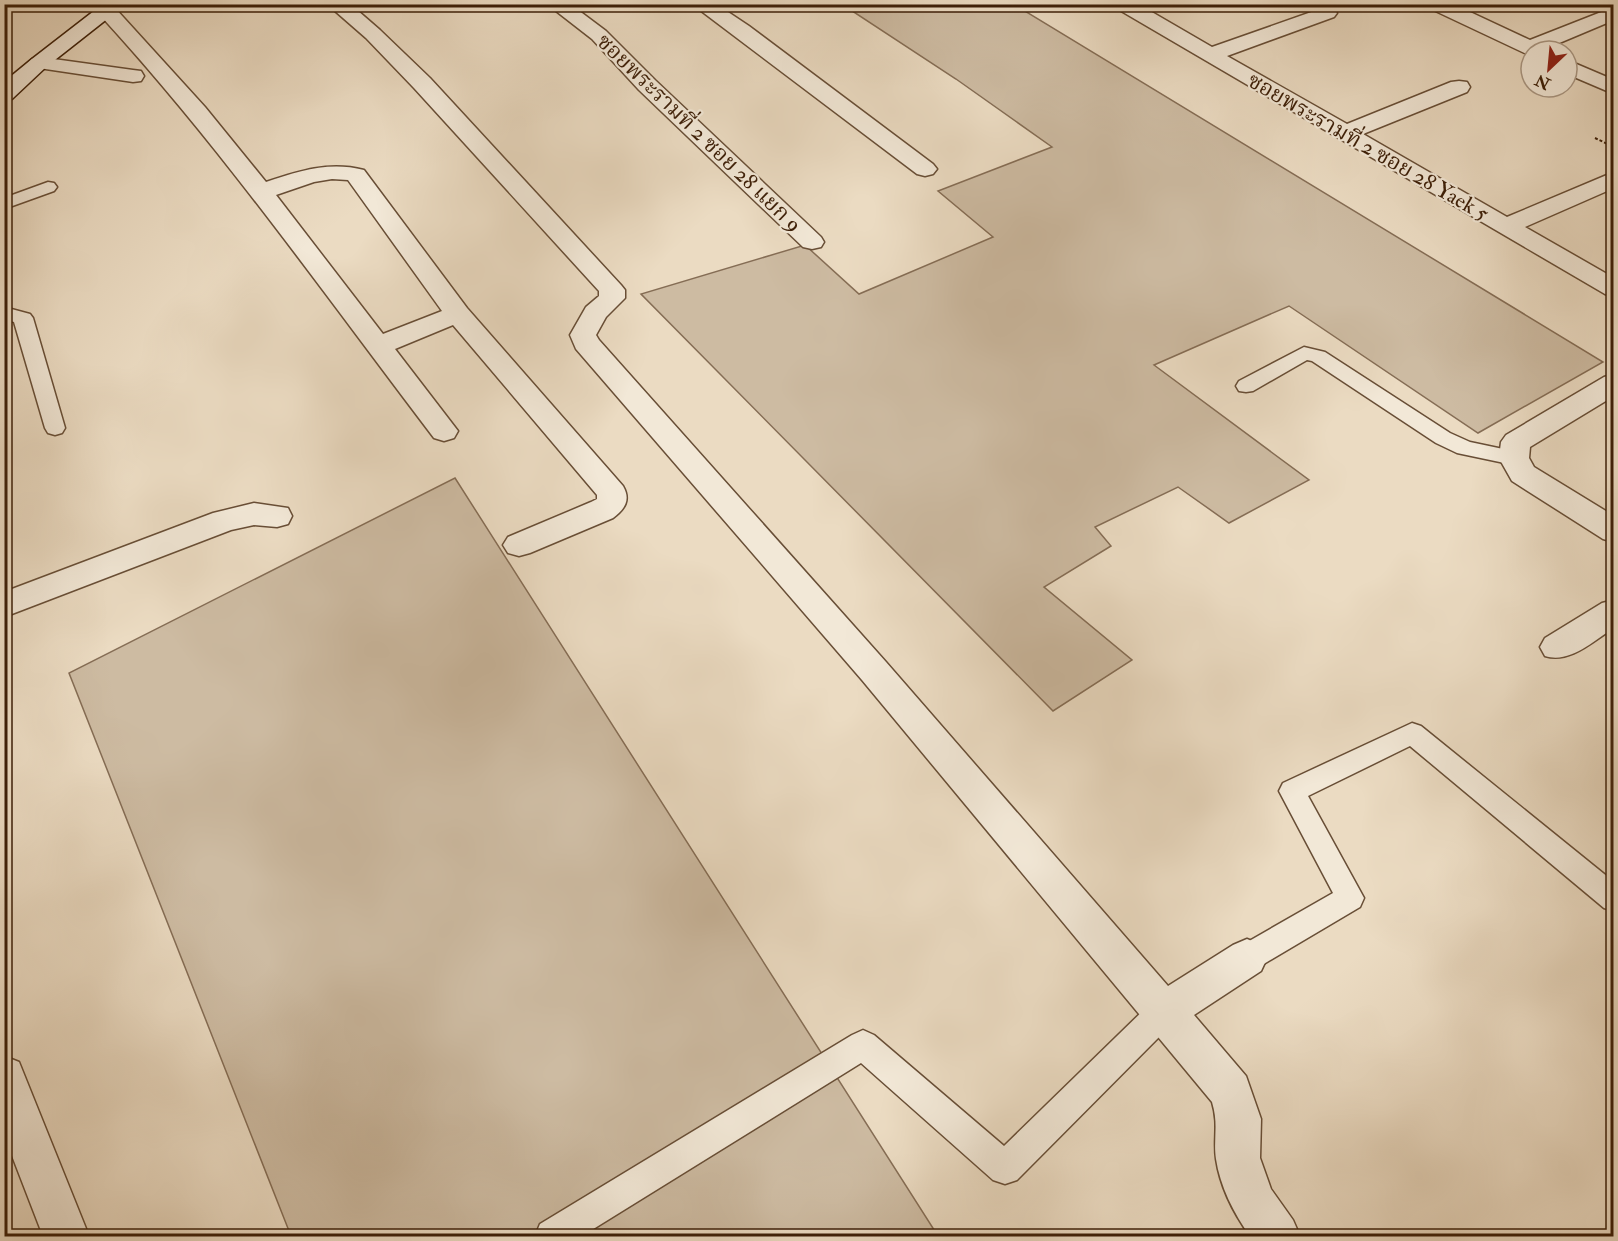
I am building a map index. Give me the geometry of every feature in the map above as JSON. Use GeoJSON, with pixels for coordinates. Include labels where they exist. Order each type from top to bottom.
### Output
{"type":"FeatureCollection","features":[{"type":"Feature","properties":{"kind":"street"},"geometry":{"type":"LineString","coordinates":[[337,4],[373,34],[422,83],[612,290],[612,298],[595,313],[583,335],[586,343],[867,662],[1231,1091],[1239,1119],[1238,1158],[1253,1202],[1277,1236]]}},
{"type":"Feature","properties":{"kind":"street","name":"ซอยพระรามที่ 2 ซอย 28 แยก 9"},"geometry":{"type":"LineString","coordinates":[[556,4],[599,35],[647,85],[812,242]]}},
{"type":"Feature","properties":{"kind":"street"},"geometry":{"type":"LineString","coordinates":[[702,4],[742,30],[925,169]]}},
{"type":"Feature","properties":{"kind":"street","name":"ซอยพระรามที่ 2 ซอย 28 Yaek 5"},"geometry":{"type":"LineString","coordinates":[[1122,4],[1614,289]]}},
{"type":"Feature","properties":{"kind":"street"},"geometry":{"type":"LineString","coordinates":[[1436,4],[1519,43]]}},
{"type":"Feature","properties":{"kind":"street"},"geometry":{"type":"LineString","coordinates":[[4,94],[39,63],[112,8],[261,192],[376,346],[444,431]]}},
{"type":"Feature","properties":{"kind":"street"},"geometry":{"type":"LineString","coordinates":[[1210,55],[1328,13]]}},
{"type":"Feature","properties":{"kind":"street"},"geometry":{"type":"LineString","coordinates":[[1558,39],[1614,14]]}},
{"type":"Feature","properties":{"kind":"street"},"geometry":{"type":"LineString","coordinates":[[39,63],[133,76]]}},
{"type":"Feature","properties":{"kind":"street"},"geometry":{"type":"LineString","coordinates":[[1579,72],[1614,88]]}},
{"type":"Feature","properties":{"kind":"street"},"geometry":{"type":"LineString","coordinates":[[1345,134],[1459,87]]}},
{"type":"Feature","properties":{"kind":"street"},"geometry":{"type":"LineString","coordinates":[[261,192],[328,171],[356,174],[459,314],[612,493],[612,503],[602,510],[519,545]]}},
{"type":"Feature","properties":{"kind":"street"},"geometry":{"type":"LineString","coordinates":[[1506,226],[1614,179]]}},
{"type":"Feature","properties":{"kind":"street"},"geometry":{"type":"LineString","coordinates":[[376,346],[459,314]]}},
{"type":"Feature","properties":{"kind":"street"},"geometry":{"type":"LineString","coordinates":[[1614,383],[1516,442],[1514,458],[1523,474],[1614,531]]}},
{"type":"Feature","properties":{"kind":"street"},"geometry":{"type":"LineString","coordinates":[[4,605],[224,521],[254,514],[277,516]]}},
{"type":"Feature","properties":{"kind":"street"},"geometry":{"type":"LineString","coordinates":[[1557,647],[1614,612]]}},
{"type":"Feature","properties":{"kind":"street"},"geometry":{"type":"LineString","coordinates":[[1163,1012],[1247,958]]}},
{"type":"Feature","properties":{"kind":"street"},"geometry":{"type":"LineString","coordinates":[[4,1077],[66,1236]]}},
{"type":"Feature","properties":{"kind":"lane"},"geometry":{"type":"LineString","coordinates":[[4,204],[48,187]]}},
{"type":"Feature","properties":{"kind":"lane"},"geometry":{"type":"LineString","coordinates":[[4,313],[23,318],[55,428]]}},
{"type":"Feature","properties":{"kind":"lane"},"geometry":{"type":"LineString","coordinates":[[1246,386],[1304,353],[1318,356],[1443,438],[1465,448],[1514,458]]}},
{"type":"Feature","properties":{"kind":"lane"},"geometry":{"type":"LineString","coordinates":[[1247,958],[1350,898],[1292,791],[1412,733],[1614,899]]}},
{"type":"Feature","properties":{"kind":"lane"},"geometry":{"type":"LineString","coordinates":[[552,1236],[863,1045],[1005,1168],[1163,1012]]}},
{"type":"Feature","properties":{"kind":"path"},"geometry":{"type":"LineString","coordinates":[[1595,138],[1614,147]]}},
{"type":"Feature","properties":{"kind":"shaded area"},"geometry":{"type":"Polygon","coordinates":[[[843,5],[1015,5],[1603,362],[1478,433],[1289,306],[1154,365],[1309,480],[1229,523],[1178,487],[1095,527],[1111,546],[1044,587],[1132,660],[1053,711],[641,294],[805,245],[859,294],[993,237],[938,191],[1052,147],[956,79],[843,5]]]}},
{"type":"Feature","properties":{"kind":"shaded area"},"geometry":{"type":"Polygon","coordinates":[[[455,478],[938,1236],[291,1236],[69,673],[455,478]]]}}]}
